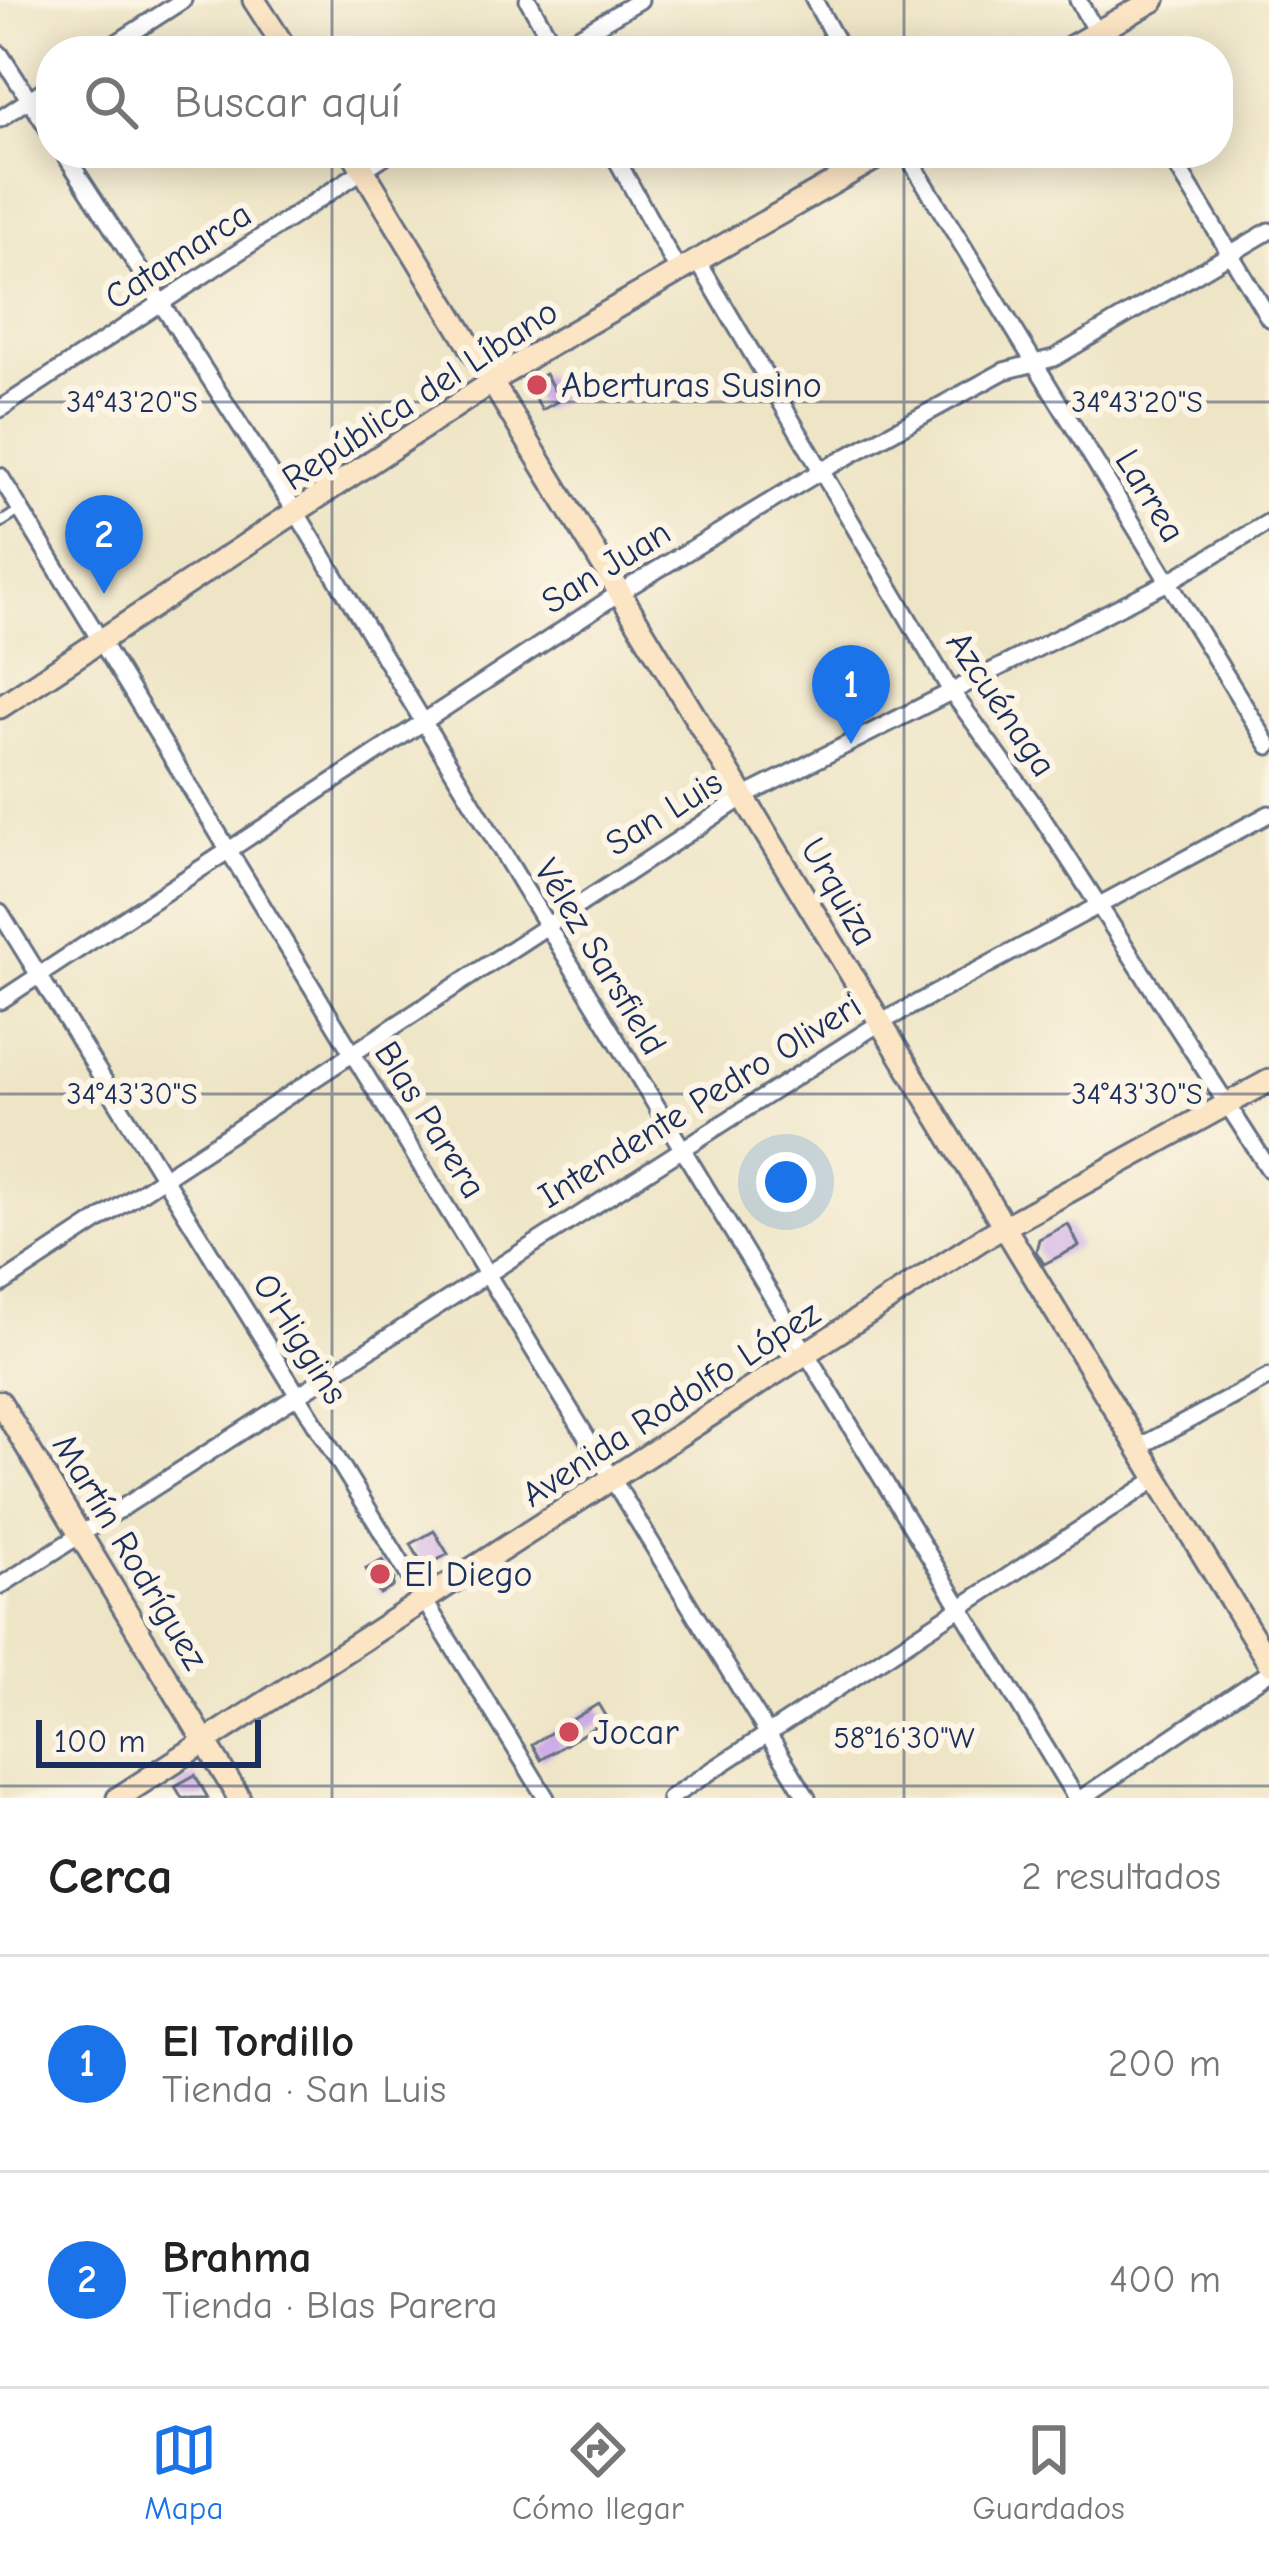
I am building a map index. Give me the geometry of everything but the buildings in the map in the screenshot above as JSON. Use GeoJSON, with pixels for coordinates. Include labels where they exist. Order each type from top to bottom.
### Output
{"type":"FeatureCollection","features":[{"type":"Feature","properties":{"kind":"street"},"geometry":{"type":"LineString","coordinates":[[127,36],[183,0]]}},
{"type":"Feature","properties":{"kind":"street"},"geometry":{"type":"LineString","coordinates":[[254,0],[277,36]]}},
{"type":"Feature","properties":{"kind":"street"},"geometry":{"type":"LineString","coordinates":[[528,0],[548,36]]}},
{"type":"Feature","properties":{"kind":"street"},"geometry":{"type":"LineString","coordinates":[[580,36],[640,0]]}},
{"type":"Feature","properties":{"kind":"street"},"geometry":{"type":"LineString","coordinates":[[814,0],[834,36]]}},
{"type":"Feature","properties":{"kind":"street"},"geometry":{"type":"LineString","coordinates":[[1078,0],[1098,36]]}},
{"type":"Feature","properties":{"kind":"street"},"geometry":{"type":"LineString","coordinates":[[1109,36],[1154,0]]}},
{"type":"Feature","properties":{"kind":"street"},"geometry":{"type":"LineString","coordinates":[[0,54],[36,110]]}},
{"type":"Feature","properties":{"kind":"street"},"geometry":{"type":"LineString","coordinates":[[0,119],[36,96]]}},
{"type":"Feature","properties":{"kind":"street","name":"Vélez Sarsfield"},"geometry":{"type":"LineString","coordinates":[[74,168],[298,515],[959,1608],[1079,1798]]}},
{"type":"Feature","properties":{"kind":"street","name":"Catamarca"},"geometry":{"type":"LineString","coordinates":[[0,409],[161,303],[348,168]]}},
{"type":"Feature","properties":{"kind":"street","name":"Urquiza"},"geometry":{"type":"LineString","coordinates":[[362,168],[497,383],[1001,1229],[1269,1668]]}},
{"type":"Feature","properties":{"kind":"street","name":"Azcuénaga"},"geometry":{"type":"LineString","coordinates":[[624,168],[821,471],[951,691],[1032,802],[1269,1169]]}},
{"type":"Feature","properties":{"kind":"street","name":"República del Líbano"},"geometry":{"type":"LineString","coordinates":[[0,707],[298,515],[533,355],[859,168]]}},
{"type":"Feature","properties":{"kind":"street","name":"Larrea"},"geometry":{"type":"LineString","coordinates":[[915,168],[1269,746]]}},
{"type":"Feature","properties":{"kind":"street"},"geometry":{"type":"LineString","coordinates":[[1177,168],[1269,318]]}},
{"type":"Feature","properties":{"kind":"street","name":"San Juan"},"geometry":{"type":"LineString","coordinates":[[0,1001],[622,591],[821,471],[1004,371],[1069,350],[1269,231]]}},
{"type":"Feature","properties":{"kind":"street","name":"Blas Parera"},"geometry":{"type":"LineString","coordinates":[[0,476],[104,639],[807,1798]]}},
{"type":"Feature","properties":{"kind":"street","name":"San Luis"},"geometry":{"type":"LineString","coordinates":[[0,1285],[746,796],[1168,582],[1269,522]]}},
{"type":"Feature","properties":{"kind":"street","name":"Intendente Pedro Oliveri"},"geometry":{"type":"LineString","coordinates":[[0,1586],[878,1024],[1269,814]]}},
{"type":"Feature","properties":{"kind":"street","name":"O'Higgins"},"geometry":{"type":"LineString","coordinates":[[0,912],[546,1798]]}},
{"type":"Feature","properties":{"kind":"street","name":"Avenida Rodolfo López"},"geometry":{"type":"LineString","coordinates":[[118,1798],[1001,1229],[1269,1081]]}},
{"type":"Feature","properties":{"kind":"street"},"geometry":{"type":"LineString","coordinates":[[1137,1448],[1269,1377]]}},
{"type":"Feature","properties":{"kind":"street","name":"Martín Rodríguez"},"geometry":{"type":"LineString","coordinates":[[0,1402],[239,1798]]}},
{"type":"Feature","properties":{"kind":"street"},"geometry":{"type":"LineString","coordinates":[[670,1798],[1155,1480]]}},
{"type":"Feature","properties":{"kind":"street"},"geometry":{"type":"LineString","coordinates":[[1079,1798],[1269,1668]]}},
{"type":"Feature","properties":{"kind":"lane"},"geometry":{"type":"LineString","coordinates":[[0,524],[21,510]]}},
{"type":"Feature","properties":{"kind":"place","name":"Aberturas Susino"},"geometry":{"type":"Point","coordinates":[537,385]}},
{"type":"Feature","properties":{"kind":"place","name":"Brahma"},"geometry":{"type":"Point","coordinates":[104,594]}},
{"type":"Feature","properties":{"kind":"place","name":"El Tordillo"},"geometry":{"type":"Point","coordinates":[851,744]}},
{"type":"Feature","properties":{"kind":"place","name":"El Diego"},"geometry":{"type":"Point","coordinates":[380,1574]}},
{"type":"Feature","properties":{"kind":"place","name":"Jocar"},"geometry":{"type":"Point","coordinates":[569,1732]}}]}
